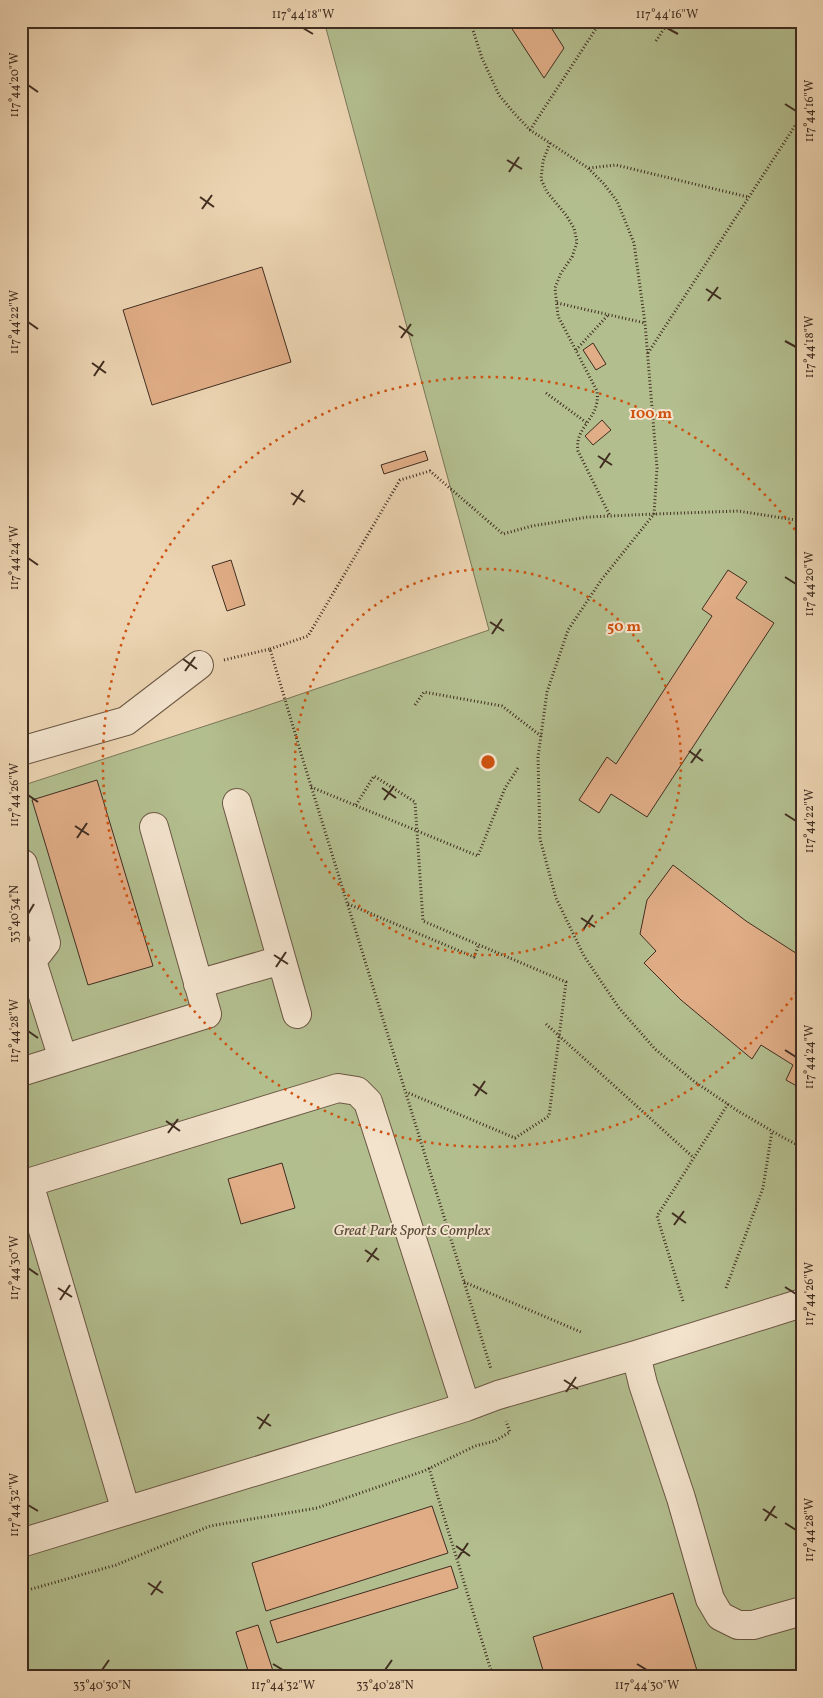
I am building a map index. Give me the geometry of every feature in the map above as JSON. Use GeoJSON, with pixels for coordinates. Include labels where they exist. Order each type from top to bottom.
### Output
{"type":"FeatureCollection","features":[{"type":"Feature","properties":{"kind":"lane"},"geometry":{"type":"LineString","coordinates":[[21,751],[126,721],[199,665]]}},
{"type":"Feature","properties":{"kind":"lane"},"geometry":{"type":"LineString","coordinates":[[237,802],[296,1014]]}},
{"type":"Feature","properties":{"kind":"lane"},"geometry":{"type":"LineString","coordinates":[[21,1072],[207,1014],[154,827]]}},
{"type":"Feature","properties":{"kind":"lane"},"geometry":{"type":"LineString","coordinates":[[21,863],[23,864],[46,943],[32,961],[63,1059]]}},
{"type":"Feature","properties":{"kind":"lane"},"geometry":{"type":"LineString","coordinates":[[198,984],[281,960]]}},
{"type":"Feature","properties":{"kind":"lane"},"geometry":{"type":"LineString","coordinates":[[126,1511],[25,1184],[338,1088],[357,1090],[368,1102],[466,1407]]}},
{"type":"Feature","properties":{"kind":"lane"},"geometry":{"type":"LineString","coordinates":[[21,1543],[802,1303]]}},
{"type":"Feature","properties":{"kind":"lane"},"geometry":{"type":"LineString","coordinates":[[636,1355],[643,1384],[681,1498],[710,1599],[720,1616],[738,1624],[753,1625],[802,1611]]}},
{"type":"Feature","properties":{"kind":"path"},"geometry":{"type":"LineString","coordinates":[[470,21],[482,58],[499,95],[530,130],[588,168],[617,201],[634,243],[646,323],[658,468],[654,514],[602,579],[568,630],[547,692],[538,757],[540,839],[556,898],[584,956],[619,1008],[655,1049],[695,1082],[772,1131],[802,1147]]}},
{"type":"Feature","properties":{"kind":"path"},"geometry":{"type":"LineString","coordinates":[[530,130],[601,21]]}},
{"type":"Feature","properties":{"kind":"path"},"geometry":{"type":"LineString","coordinates":[[656,42],[670,21]]}},
{"type":"Feature","properties":{"kind":"path"},"geometry":{"type":"LineString","coordinates":[[647,353],[802,114]]}},
{"type":"Feature","properties":{"kind":"path"},"geometry":{"type":"LineString","coordinates":[[550,143],[543,161],[541,179],[547,192],[574,228],[577,242],[572,257],[560,273],[555,288],[558,316],[597,391],[598,401],[596,410],[580,434],[577,443],[578,451],[610,516]]}},
{"type":"Feature","properties":{"kind":"path"},"geometry":{"type":"LineString","coordinates":[[588,168],[616,165],[748,197]]}},
{"type":"Feature","properties":{"kind":"path"},"geometry":{"type":"LineString","coordinates":[[557,303],[646,323]]}},
{"type":"Feature","properties":{"kind":"path"},"geometry":{"type":"LineString","coordinates":[[576,350],[609,314]]}},
{"type":"Feature","properties":{"kind":"path"},"geometry":{"type":"LineString","coordinates":[[546,393],[587,423]]}},
{"type":"Feature","properties":{"kind":"path"},"geometry":{"type":"LineString","coordinates":[[199,665],[258,653],[308,636],[400,480],[430,471],[503,534],[532,526],[588,517],[654,514],[738,511],[802,521]]}},
{"type":"Feature","properties":{"kind":"path"},"geometry":{"type":"LineString","coordinates":[[21,1592],[116,1565],[210,1526],[318,1508],[429,1468],[475,1446],[495,1441],[510,1432],[270,649]]}},
{"type":"Feature","properties":{"kind":"path"},"geometry":{"type":"LineString","coordinates":[[415,705],[424,692],[502,706],[541,737]]}},
{"type":"Feature","properties":{"kind":"path"},"geometry":{"type":"LineString","coordinates":[[311,787],[478,856],[505,788],[518,768]]}},
{"type":"Feature","properties":{"kind":"path"},"geometry":{"type":"LineString","coordinates":[[356,805],[374,776],[416,802],[423,921],[566,982],[549,1116],[515,1138],[406,1092]]}},
{"type":"Feature","properties":{"kind":"path"},"geometry":{"type":"LineString","coordinates":[[348,904],[474,957],[479,944]]}},
{"type":"Feature","properties":{"kind":"path"},"geometry":{"type":"LineString","coordinates":[[546,1024],[694,1158]]}},
{"type":"Feature","properties":{"kind":"path"},"geometry":{"type":"LineString","coordinates":[[683,1301],[657,1216],[728,1104]]}},
{"type":"Feature","properties":{"kind":"path"},"geometry":{"type":"LineString","coordinates":[[726,1288],[763,1188],[772,1131]]}},
{"type":"Feature","properties":{"kind":"path"},"geometry":{"type":"LineString","coordinates":[[464,1282],[581,1332]]}},
{"type":"Feature","properties":{"kind":"path"},"geometry":{"type":"LineString","coordinates":[[429,1468],[493,1677]]}},
{"type":"Feature","properties":{"kind":"green space","name":"Great Park Sports Complex"},"geometry":{"type":"Polygon","coordinates":[[[324,21],[802,21],[802,1677],[21,1677],[21,786],[251,711],[489,630],[324,21]]]}},
{"type":"Feature","properties":{"kind":"building"},"geometry":{"type":"Polygon","coordinates":[[[507,21],[547,21],[564,48],[544,78],[507,21]]]}},
{"type":"Feature","properties":{"kind":"building"},"geometry":{"type":"Polygon","coordinates":[[[262,267],[291,362],[152,405],[123,310],[262,267]]]}},
{"type":"Feature","properties":{"kind":"building"},"geometry":{"type":"Polygon","coordinates":[[[593,343],[606,364],[596,370],[583,350],[593,343]]]}},
{"type":"Feature","properties":{"kind":"building"},"geometry":{"type":"Polygon","coordinates":[[[602,420],[611,430],[593,445],[585,436],[602,420]]]}},
{"type":"Feature","properties":{"kind":"building"},"geometry":{"type":"Polygon","coordinates":[[[425,451],[428,460],[384,474],[381,465],[425,451]]]}},
{"type":"Feature","properties":{"kind":"building"},"geometry":{"type":"Polygon","coordinates":[[[231,560],[245,605],[227,611],[212,566],[231,560]]]}},
{"type":"Feature","properties":{"kind":"building"},"geometry":{"type":"Polygon","coordinates":[[[728,570],[747,582],[736,598],[774,623],[647,817],[611,794],[599,813],[579,800],[607,757],[616,764],[712,616],[702,609],[728,570]]]}},
{"type":"Feature","properties":{"kind":"building"},"geometry":{"type":"Polygon","coordinates":[[[97,780],[153,966],[88,985],[32,800],[97,780]]]}},
{"type":"Feature","properties":{"kind":"building"},"geometry":{"type":"Polygon","coordinates":[[[673,865],[746,921],[802,957],[802,1089],[786,1080],[793,1065],[761,1045],[752,1059],[681,1000],[644,963],[656,951],[640,934],[647,900],[673,865]]]}},
{"type":"Feature","properties":{"kind":"building"},"geometry":{"type":"Polygon","coordinates":[[[21,871],[42,934],[21,941],[21,871]]]}},
{"type":"Feature","properties":{"kind":"building"},"geometry":{"type":"Polygon","coordinates":[[[282,1163],[295,1208],[241,1224],[228,1179],[282,1163]]]}},
{"type":"Feature","properties":{"kind":"building"},"geometry":{"type":"Polygon","coordinates":[[[432,1506],[448,1553],[266,1611],[252,1563],[432,1506]]]}},
{"type":"Feature","properties":{"kind":"building"},"geometry":{"type":"Polygon","coordinates":[[[451,1566],[458,1588],[277,1643],[270,1621],[451,1566]]]}},
{"type":"Feature","properties":{"kind":"building"},"geometry":{"type":"Polygon","coordinates":[[[673,1593],[699,1677],[545,1677],[533,1637],[673,1593]]]}},
{"type":"Feature","properties":{"kind":"building"},"geometry":{"type":"Polygon","coordinates":[[[258,1625],[275,1677],[250,1677],[236,1632],[258,1625]]]}}]}
